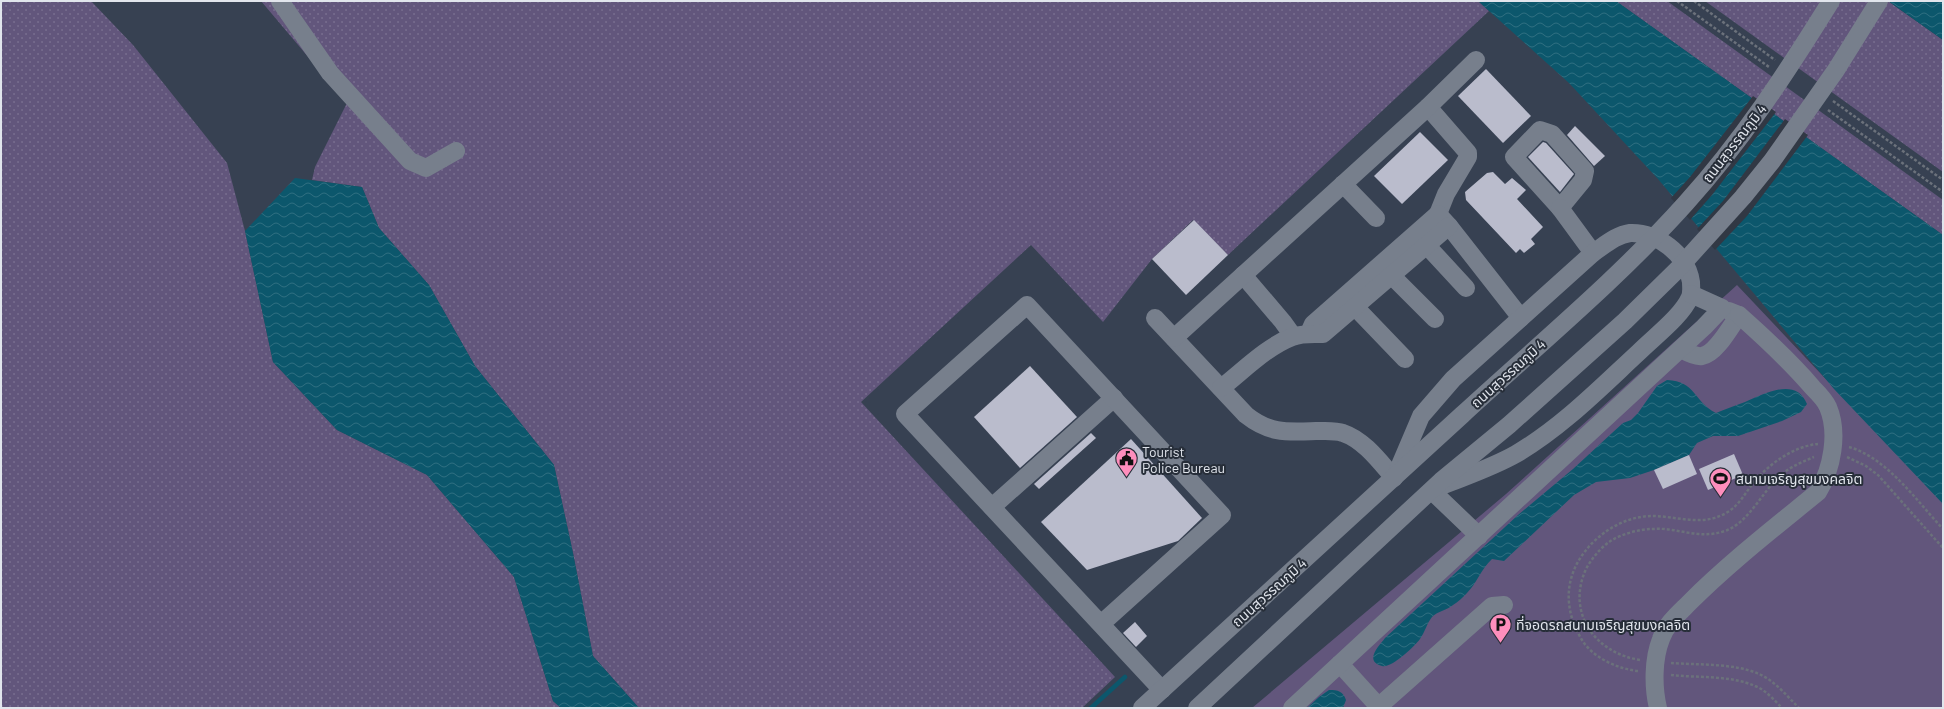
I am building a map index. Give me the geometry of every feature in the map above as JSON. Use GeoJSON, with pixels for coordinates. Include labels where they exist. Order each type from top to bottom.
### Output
{"type":"FeatureCollection","features":[{"type":"Feature","properties":{"kind":"street"},"geometry":{"type":"LineString","coordinates":[[280,1],[330,73],[410,161],[426,168],[456,151]]}},
{"type":"Feature","properties":{"kind":"street","name":"ถนนสุวรรณภูมิ 4"},"geometry":{"type":"LineString","coordinates":[[1142,708],[1604,287],[1687,202],[1714,171],[1770,96],[1831,1]]}},
{"type":"Feature","properties":{"kind":"street"},"geometry":{"type":"LineString","coordinates":[[1197,708],[1441,481],[1509,425],[1626,321],[1677,270],[1743,197],[1803,118],[1879,1]]}},
{"type":"Feature","properties":{"kind":"street"},"geometry":{"type":"LineString","coordinates":[[1174,338],[1428,107],[1476,60]]}},
{"type":"Feature","properties":{"kind":"street"},"geometry":{"type":"LineString","coordinates":[[1428,107],[1468,153],[1468,157],[1446,194],[1444,220],[1521,318]]}},
{"type":"Feature","properties":{"kind":"street"},"geometry":{"type":"LineString","coordinates":[[1343,184],[1376,218]]}},
{"type":"Feature","properties":{"kind":"street"},"geometry":{"type":"LineString","coordinates":[[1560,208],[1593,253]]}},
{"type":"Feature","properties":{"kind":"street"},"geometry":{"type":"LineString","coordinates":[[1221,388],[1275,346],[1301,335],[1313,324],[1387,270],[1444,220]]}},
{"type":"Feature","properties":{"kind":"street"},"geometry":{"type":"LineString","coordinates":[[1155,318],[1246,415],[1267,428],[1283,432],[1327,431],[1343,433],[1370,451],[1395,477],[1421,416],[1453,379],[1593,253],[1616,236],[1630,233],[1647,235],[1664,242],[1678,254],[1687,269],[1692,294],[1680,311],[1648,343],[1568,418],[1540,439],[1492,466],[1433,490]]}},
{"type":"Feature","properties":{"kind":"street"},"geometry":{"type":"LineString","coordinates":[[1421,240],[1466,288]]}},
{"type":"Feature","properties":{"kind":"street"},"geometry":{"type":"LineString","coordinates":[[1243,275],[1283,322],[1301,335],[1323,334],[1356,308],[1387,270]]}},
{"type":"Feature","properties":{"kind":"street"},"geometry":{"type":"LineString","coordinates":[[1387,270],[1435,319]]}},
{"type":"Feature","properties":{"kind":"street"},"geometry":{"type":"LineString","coordinates":[[1658,708],[1655,695],[1656,658],[1661,638],[1670,623],[1705,587],[1818,492],[1826,479],[1833,443],[1833,425],[1828,406],[1792,363],[1739,315],[1692,294]]}},
{"type":"Feature","properties":{"kind":"street"},"geometry":{"type":"LineString","coordinates":[[1101,624],[1222,515],[1027,305],[906,414],[1162,690]]}},
{"type":"Feature","properties":{"kind":"street"},"geometry":{"type":"LineString","coordinates":[[1356,308],[1405,359]]}},
{"type":"Feature","properties":{"kind":"street"},"geometry":{"type":"LineString","coordinates":[[1292,708],[1681,349],[1722,308]]}},
{"type":"Feature","properties":{"kind":"street"},"geometry":{"type":"LineString","coordinates":[[1681,349],[1700,356],[1708,354],[1716,347],[1739,315]]}},
{"type":"Feature","properties":{"kind":"street"},"geometry":{"type":"LineString","coordinates":[[992,508],[1114,398]]}},
{"type":"Feature","properties":{"kind":"street"},"geometry":{"type":"LineString","coordinates":[[1433,490],[1479,536]]}},
{"type":"Feature","properties":{"kind":"street"},"geometry":{"type":"LineString","coordinates":[[1340,664],[1378,708],[1492,606],[1504,605]]}},
{"type":"Feature","properties":{"kind":"shaded area"},"geometry":{"type":"Polygon","coordinates":[[[1,1],[1817,1],[1943,91],[1943,708],[1,708],[1,1]]]}},
{"type":"Feature","properties":{"kind":"shaded area"},"geometry":{"type":"Polygon","coordinates":[[[1,1],[91,1],[133,45],[227,163],[245,231],[273,362],[337,430],[427,475],[514,577],[553,701],[561,708],[1,708],[1,1]]]}},
{"type":"Feature","properties":{"kind":"shaded area"},"geometry":{"type":"Polygon","coordinates":[[[261,1],[1478,1],[1489,11],[1228,255],[1193,220],[1152,259],[1103,322],[1031,245],[861,402],[1115,677],[1082,708],[639,708],[593,656],[554,465],[475,366],[429,285],[379,228],[362,187],[312,180],[315,167],[347,103],[261,1]]]}},
{"type":"Feature","properties":{"kind":"shaded area"},"geometry":{"type":"Polygon","coordinates":[[[1616,1],[1667,1],[1943,200],[1943,235],[1616,1]]]}},
{"type":"Feature","properties":{"kind":"shaded area"},"geometry":{"type":"Polygon","coordinates":[[[1705,1],[1888,1],[1943,40],[1943,172],[1705,1]]]}},
{"type":"Feature","properties":{"kind":"shaded area","name":"สนามเจริญสุขมงคลจิต"},"geometry":{"type":"Polygon","coordinates":[[[1737,285],[1943,503],[1943,708],[1252,708],[1506,494],[1737,285]]]}},
{"type":"Feature","properties":{"kind":"water"},"geometry":{"type":"Polygon","coordinates":[[[1478,1],[1616,1],[1943,235],[1943,504],[1834,389],[1658,179],[1569,83],[1478,1]]]}},
{"type":"Feature","properties":{"kind":"water"},"geometry":{"type":"Polygon","coordinates":[[[1888,1],[1943,1],[1943,40],[1888,1]]]}},
{"type":"Feature","properties":{"kind":"water"},"geometry":{"type":"Polygon","coordinates":[[[295,178],[362,187],[379,228],[429,285],[475,366],[554,465],[593,656],[639,708],[561,708],[553,701],[514,577],[427,475],[337,430],[273,362],[245,231],[295,178]]]}},
{"type":"Feature","properties":{"kind":"water"},"geometry":{"type":"Polygon","coordinates":[[[1667,380],[1684,384],[1694,392],[1708,408],[1716,413],[1770,392],[1788,389],[1795,391],[1802,396],[1807,404],[1801,412],[1782,421],[1738,436],[1713,436],[1697,443],[1689,455],[1654,470],[1630,478],[1596,482],[1574,495],[1504,561],[1492,559],[1464,596],[1451,607],[1437,613],[1432,617],[1420,639],[1397,661],[1386,666],[1376,664],[1373,657],[1374,653],[1385,638],[1518,515],[1573,469],[1623,423],[1631,420],[1638,413],[1657,386],[1667,380]]]}},
{"type":"Feature","properties":{"kind":"water"},"geometry":{"type":"Polygon","coordinates":[[[1329,690],[1342,693],[1346,700],[1343,708],[1307,708],[1319,697],[1329,690]]]}},
{"type":"Feature","properties":{"kind":"pier"},"geometry":{"type":"Polygon","coordinates":[[[1753,96],[1776,112],[1712,195],[1690,220],[1671,198],[1690,177],[1753,96]]]}},
{"type":"Feature","properties":{"kind":"pier"},"geometry":{"type":"Polygon","coordinates":[[[1785,119],[1808,135],[1747,216],[1715,250],[1697,229],[1723,201],[1785,119]]]}},
{"type":"Feature","properties":{"kind":"building"},"geometry":{"type":"Polygon","coordinates":[[[1486,69],[1531,116],[1503,143],[1458,96],[1486,69]]]}},
{"type":"Feature","properties":{"kind":"building"},"geometry":{"type":"Polygon","coordinates":[[[1575,126],[1605,156],[1594,166],[1567,135],[1575,126]]]}},
{"type":"Feature","properties":{"kind":"building"},"geometry":{"type":"Polygon","coordinates":[[[1420,132],[1448,160],[1402,204],[1374,176],[1420,132]]]}},
{"type":"Feature","properties":{"kind":"building"},"geometry":{"type":"Polygon","coordinates":[[[1543,142],[1546,143],[1574,174],[1560,192],[1528,157],[1543,142]]]}},
{"type":"Feature","properties":{"kind":"building"},"geometry":{"type":"Polygon","coordinates":[[[1493,172],[1505,184],[1512,178],[1526,190],[1517,199],[1543,227],[1531,239],[1535,244],[1524,253],[1520,249],[1516,253],[1466,200],[1465,192],[1487,173],[1493,172]]]}},
{"type":"Feature","properties":{"kind":"building"},"geometry":{"type":"Polygon","coordinates":[[[1194,220],[1228,255],[1186,295],[1152,259],[1194,220]]]}},
{"type":"Feature","properties":{"kind":"building"},"geometry":{"type":"Polygon","coordinates":[[[1030,366],[1077,417],[1020,468],[974,417],[1030,366]]]}},
{"type":"Feature","properties":{"kind":"building"},"geometry":{"type":"Polygon","coordinates":[[[1091,433],[1096,438],[1039,489],[1034,484],[1091,433]]]}},
{"type":"Feature","properties":{"kind":"building","name":"Tourist Police Bureau"},"geometry":{"type":"Polygon","coordinates":[[[1131,439],[1202,518],[1178,541],[1087,570],[1041,522],[1131,439]]]}},
{"type":"Feature","properties":{"kind":"building"},"geometry":{"type":"Polygon","coordinates":[[[1734,454],[1743,475],[1708,490],[1699,469],[1734,454]]]}},
{"type":"Feature","properties":{"kind":"building"},"geometry":{"type":"Polygon","coordinates":[[[1689,455],[1697,474],[1663,489],[1654,470],[1689,455]]]}},
{"type":"Feature","properties":{"kind":"building"},"geometry":{"type":"Polygon","coordinates":[[[1135,622],[1147,636],[1136,647],[1123,633],[1135,622]]]}},
{"type":"Feature","properties":{"kind":"waterway"},"geometry":{"type":"LineString","coordinates":[[1091,708],[1125,677]]}},
{"type":"Feature","properties":{"kind":"place","name":"Tourist Police Bureau"},"geometry":{"type":"Point","coordinates":[1127,478]}},
{"type":"Feature","properties":{"kind":"place","name":"สนามเจริญสุขมงคลจิต"},"geometry":{"type":"Point","coordinates":[1720,498]}},
{"type":"Feature","properties":{"kind":"place","name":"ที่จอดรถสนามเจริญสุขมงคลจิต"},"geometry":{"type":"Point","coordinates":[1500,644]}}]}
